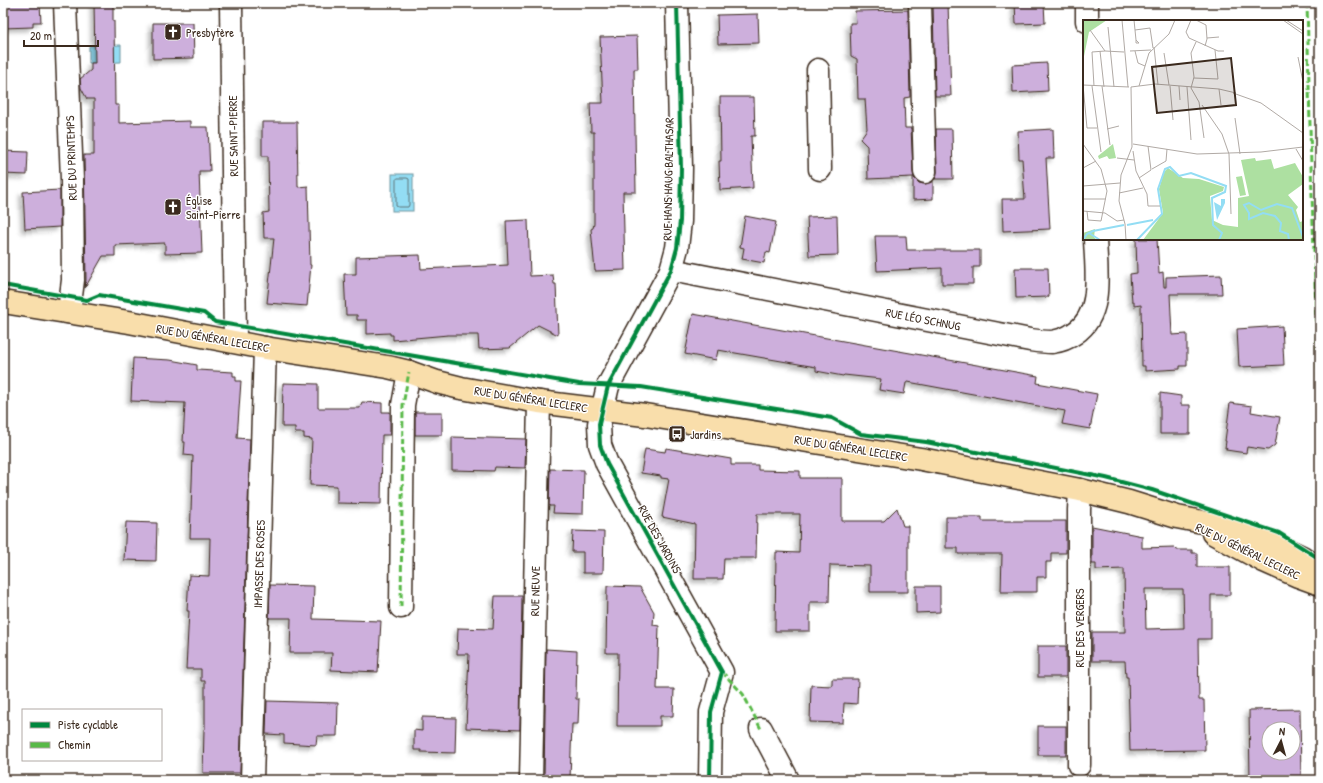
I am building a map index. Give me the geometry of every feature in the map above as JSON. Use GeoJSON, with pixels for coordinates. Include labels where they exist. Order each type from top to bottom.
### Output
{"type":"FeatureCollection","features":[{"type":"Feature","properties":{"kind":"main road","name":"RUE DU GÉNÉRAL LECLERC"},"geometry":{"type":"LineString","coordinates":[[3,302],[69,312],[265,348],[388,367],[462,388],[539,402],[645,415],[921,460],[1080,490],[1177,516],[1223,526],[1273,543],[1302,557],[1320,570]]}},
{"type":"Feature","properties":{"kind":"main road","name":"RUE DU GÉNÉRAL LECLERC"},"geometry":{"type":"LineString","coordinates":[[1177,516],[1264,561],[1320,584]]}},
{"type":"Feature","properties":{"kind":"street","name":"RUE DU PRINTEMPS"},"geometry":{"type":"LineString","coordinates":[[65,3],[72,180],[73,280],[69,312]]}},
{"type":"Feature","properties":{"kind":"street","name":"RUE SAINT-PIERRE"},"geometry":{"type":"LineString","coordinates":[[231,3],[235,342]]}},
{"type":"Feature","properties":{"kind":"street","name":"RUE HANS HAUG BALTHASAR"},"geometry":{"type":"LineString","coordinates":[[602,410],[611,379],[671,270],[677,248],[680,214],[681,168],[677,3]]}},
{"type":"Feature","properties":{"kind":"street"},"geometry":{"type":"LineString","coordinates":[[920,3],[924,172]]}},
{"type":"Feature","properties":{"kind":"street"},"geometry":{"type":"LineString","coordinates":[[1087,3],[1087,20]]}},
{"type":"Feature","properties":{"kind":"street"},"geometry":{"type":"LineString","coordinates":[[818,70],[820,169]]}},
{"type":"Feature","properties":{"kind":"street","name":"RUE LÉO SCHNUG"},"geometry":{"type":"LineString","coordinates":[[671,270],[1030,340],[1052,342],[1069,337],[1081,329],[1090,318],[1095,302],[1095,240]]}},
{"type":"Feature","properties":{"kind":"street","name":"IMPASSE DES ROSES"},"geometry":{"type":"LineString","coordinates":[[252,780],[265,348]]}},
{"type":"Feature","properties":{"kind":"street"},"geometry":{"type":"LineString","coordinates":[[401,607],[403,405],[409,372]]}},
{"type":"Feature","properties":{"kind":"street","name":"RUE NEUVE"},"geometry":{"type":"LineString","coordinates":[[531,780],[539,402]]}},
{"type":"Feature","properties":{"kind":"street","name":"RUE DES JARDINS"},"geometry":{"type":"LineString","coordinates":[[602,410],[599,424],[600,445],[607,464],[722,672],[711,712],[710,780]]}},
{"type":"Feature","properties":{"kind":"street","name":"RUE DES VERGERS"},"geometry":{"type":"LineString","coordinates":[[1079,765],[1080,490]]}},
{"type":"Feature","properties":{"kind":"street"},"geometry":{"type":"LineString","coordinates":[[761,729],[788,780]]}},
{"type":"Feature","properties":{"kind":"water"},"geometry":{"type":"Polygon","coordinates":[[[121,45],[121,62],[89,63],[89,46],[121,45]]]}},
{"type":"Feature","properties":{"kind":"water"},"geometry":{"type":"Polygon","coordinates":[[[392,174],[413,174],[413,211],[392,211],[392,174]]]}},
{"type":"Feature","properties":{"kind":"building"},"geometry":{"type":"Polygon","coordinates":[[[3,3],[40,3],[41,22],[33,22],[33,27],[3,28],[3,3]]]}},
{"type":"Feature","properties":{"kind":"building"},"geometry":{"type":"Polygon","coordinates":[[[94,3],[113,3],[115,105],[119,105],[119,123],[190,121],[190,127],[208,127],[210,171],[199,171],[202,253],[165,254],[165,243],[115,245],[115,256],[103,256],[85,288],[84,155],[94,155],[94,99],[87,99],[81,88],[80,79],[91,70],[91,63],[95,63],[94,3]]]}},
{"type":"Feature","properties":{"kind":"building"},"geometry":{"type":"Polygon","coordinates":[[[933,3],[948,3],[951,96],[935,96],[933,3]]]}},
{"type":"Feature","properties":{"kind":"building"},"geometry":{"type":"Polygon","coordinates":[[[1015,3],[1044,3],[1045,23],[1016,24],[1015,3]]]}},
{"type":"Feature","properties":{"kind":"building"},"geometry":{"type":"Polygon","coordinates":[[[908,10],[910,97],[904,98],[905,128],[911,128],[914,178],[919,183],[925,184],[933,181],[933,199],[913,200],[913,177],[868,179],[867,146],[860,139],[867,129],[865,99],[858,99],[857,59],[851,56],[850,23],[856,23],[855,11],[908,10]]]}},
{"type":"Feature","properties":{"kind":"building"},"geometry":{"type":"Polygon","coordinates":[[[758,14],[759,43],[718,44],[717,15],[758,14]]]}},
{"type":"Feature","properties":{"kind":"building","name":"Presbytère"},"geometry":{"type":"Polygon","coordinates":[[[153,23],[193,23],[194,58],[153,59],[153,23]]]}},
{"type":"Feature","properties":{"kind":"building"},"geometry":{"type":"Polygon","coordinates":[[[637,36],[638,69],[634,69],[636,192],[623,192],[625,270],[595,271],[591,229],[593,228],[594,224],[594,132],[591,132],[590,103],[603,103],[600,37],[637,36]]]}},
{"type":"Feature","properties":{"kind":"building"},"geometry":{"type":"Polygon","coordinates":[[[1047,63],[1048,91],[1013,93],[1012,65],[1047,63]]]}},
{"type":"Feature","properties":{"kind":"building"},"geometry":{"type":"Polygon","coordinates":[[[720,97],[754,97],[755,136],[751,136],[753,188],[720,190],[720,97]]]}},
{"type":"Feature","properties":{"kind":"building"},"geometry":{"type":"Polygon","coordinates":[[[262,122],[297,122],[298,187],[308,186],[311,265],[307,306],[267,303],[274,238],[264,238],[263,213],[269,212],[268,156],[262,156],[262,122]]]}},
{"type":"Feature","properties":{"kind":"building"},"geometry":{"type":"Polygon","coordinates":[[[936,129],[952,129],[953,179],[935,179],[937,172],[936,129]]]}},
{"type":"Feature","properties":{"kind":"building"},"geometry":{"type":"Polygon","coordinates":[[[1053,129],[1054,158],[1046,158],[1050,229],[1003,231],[1002,199],[1025,199],[1022,159],[1019,159],[1018,131],[1053,129]]]}},
{"type":"Feature","properties":{"kind":"building"},"geometry":{"type":"Polygon","coordinates":[[[3,151],[28,152],[27,175],[3,174],[3,151]]]}},
{"type":"Feature","properties":{"kind":"building"},"geometry":{"type":"Polygon","coordinates":[[[60,190],[60,227],[25,229],[23,192],[60,190]]]}},
{"type":"Feature","properties":{"kind":"building"},"geometry":{"type":"Polygon","coordinates":[[[745,216],[776,222],[770,253],[766,252],[764,263],[742,259],[744,248],[740,247],[745,216]]]}},
{"type":"Feature","properties":{"kind":"building"},"geometry":{"type":"Polygon","coordinates":[[[837,216],[838,255],[809,256],[807,217],[837,216]]]}},
{"type":"Feature","properties":{"kind":"building"},"geometry":{"type":"Polygon","coordinates":[[[528,220],[530,276],[553,275],[554,284],[556,284],[558,335],[538,325],[510,348],[479,349],[478,335],[448,335],[393,340],[393,335],[390,335],[390,333],[367,334],[367,320],[357,320],[357,315],[346,315],[344,274],[356,274],[356,257],[420,255],[421,269],[508,265],[506,221],[528,220]]]}},
{"type":"Feature","properties":{"kind":"building"},"geometry":{"type":"Polygon","coordinates":[[[875,236],[906,236],[907,250],[980,250],[980,267],[973,267],[973,284],[942,284],[942,268],[877,271],[875,236]]]}},
{"type":"Feature","properties":{"kind":"building"},"geometry":{"type":"Polygon","coordinates":[[[1136,240],[1157,240],[1159,273],[1163,272],[1164,287],[1166,287],[1166,277],[1221,275],[1222,294],[1170,294],[1172,335],[1187,334],[1187,366],[1180,366],[1180,369],[1145,371],[1145,366],[1142,366],[1141,305],[1134,306],[1134,301],[1132,301],[1130,274],[1137,273],[1136,240]]]}},
{"type":"Feature","properties":{"kind":"building"},"geometry":{"type":"Polygon","coordinates":[[[1015,268],[1048,268],[1049,297],[1016,298],[1015,268]]]}},
{"type":"Feature","properties":{"kind":"building"},"geometry":{"type":"Polygon","coordinates":[[[693,314],[1038,376],[1037,383],[1097,394],[1090,429],[1062,424],[1065,411],[908,382],[906,383],[904,394],[879,390],[881,379],[843,376],[816,371],[816,367],[718,350],[716,360],[685,354],[693,314]]]}},
{"type":"Feature","properties":{"kind":"building"},"geometry":{"type":"Polygon","coordinates":[[[1282,326],[1284,365],[1239,367],[1237,329],[1282,326]]]}},
{"type":"Feature","properties":{"kind":"building"},"geometry":{"type":"Polygon","coordinates":[[[133,358],[170,360],[197,365],[197,370],[233,372],[233,376],[236,376],[236,381],[241,381],[237,438],[250,439],[240,773],[203,773],[205,681],[201,681],[201,669],[186,669],[189,575],[209,576],[210,538],[190,538],[193,456],[184,455],[185,442],[183,442],[185,403],[131,401],[133,358]]]}},
{"type":"Feature","properties":{"kind":"building"},"geometry":{"type":"Polygon","coordinates":[[[283,383],[318,384],[318,408],[360,408],[362,402],[382,403],[382,412],[390,412],[390,435],[382,435],[381,504],[337,503],[337,486],[310,485],[312,439],[304,438],[304,433],[295,433],[295,427],[282,427],[283,383]]]}},
{"type":"Feature","properties":{"kind":"building"},"geometry":{"type":"Polygon","coordinates":[[[1160,393],[1181,396],[1181,405],[1190,405],[1190,434],[1160,434],[1160,393]]]}},
{"type":"Feature","properties":{"kind":"building"},"geometry":{"type":"Polygon","coordinates":[[[1230,403],[1252,406],[1251,412],[1280,417],[1275,445],[1268,450],[1247,447],[1246,453],[1226,450],[1227,448],[1225,448],[1225,441],[1230,403]]]}},
{"type":"Feature","properties":{"kind":"building"},"geometry":{"type":"Polygon","coordinates":[[[415,412],[442,412],[442,435],[415,435],[415,412]]]}},
{"type":"Feature","properties":{"kind":"building"},"geometry":{"type":"Polygon","coordinates":[[[452,437],[526,439],[525,468],[495,467],[494,471],[452,470],[452,437]]]}},
{"type":"Feature","properties":{"kind":"building"},"geometry":{"type":"Polygon","coordinates":[[[666,448],[731,459],[731,465],[758,465],[758,470],[800,471],[800,478],[842,478],[842,521],[884,521],[897,508],[903,526],[908,526],[908,592],[870,592],[870,566],[830,565],[829,602],[810,602],[810,631],[775,631],[776,552],[799,553],[800,514],[757,514],[756,558],[724,558],[723,579],[694,579],[695,524],[662,517],[669,479],[661,478],[661,476],[641,473],[645,449],[665,452],[666,448]]]}},
{"type":"Feature","properties":{"kind":"building"},"geometry":{"type":"Polygon","coordinates":[[[550,469],[584,470],[583,514],[553,513],[554,506],[549,506],[550,469]]]}},
{"type":"Feature","properties":{"kind":"building"},"geometry":{"type":"Polygon","coordinates":[[[946,517],[982,517],[982,521],[1066,521],[1066,553],[1051,553],[1051,562],[1046,562],[1046,577],[1037,577],[1037,592],[1001,592],[1002,554],[958,554],[958,548],[946,548],[946,517]]]}},
{"type":"Feature","properties":{"kind":"building"},"geometry":{"type":"Polygon","coordinates":[[[126,522],[157,523],[156,561],[124,560],[126,522]]]}},
{"type":"Feature","properties":{"kind":"building"},"geometry":{"type":"Polygon","coordinates":[[[1092,526],[1142,536],[1142,548],[1174,547],[1177,550],[1192,550],[1192,553],[1197,553],[1197,567],[1230,567],[1230,595],[1211,595],[1211,639],[1198,639],[1199,700],[1204,700],[1205,750],[1130,751],[1128,677],[1126,677],[1125,661],[1092,661],[1092,632],[1125,632],[1124,569],[1096,570],[1096,564],[1092,564],[1092,526]],[[1145,589],[1146,629],[1184,628],[1183,589],[1145,589]]]}},
{"type":"Feature","properties":{"kind":"building"},"geometry":{"type":"Polygon","coordinates":[[[573,531],[604,532],[603,573],[583,573],[583,552],[572,552],[573,531]]]}},
{"type":"Feature","properties":{"kind":"building"},"geometry":{"type":"Polygon","coordinates":[[[270,585],[314,586],[313,619],[381,621],[378,672],[331,670],[332,653],[290,653],[291,618],[269,618],[270,585]]]}},
{"type":"Feature","properties":{"kind":"building"},"geometry":{"type":"Polygon","coordinates":[[[607,586],[640,587],[654,612],[653,625],[659,626],[657,689],[674,689],[673,716],[660,716],[660,726],[617,726],[618,653],[606,653],[607,586]]]}},
{"type":"Feature","properties":{"kind":"building"},"geometry":{"type":"Polygon","coordinates":[[[916,586],[940,586],[940,612],[916,613],[916,586]]]}},
{"type":"Feature","properties":{"kind":"building"},"geometry":{"type":"Polygon","coordinates":[[[495,596],[522,596],[520,730],[466,728],[469,654],[457,654],[458,628],[493,629],[495,596]]]}},
{"type":"Feature","properties":{"kind":"building"},"geometry":{"type":"Polygon","coordinates":[[[1038,646],[1066,646],[1066,677],[1038,677],[1038,646]]]}},
{"type":"Feature","properties":{"kind":"building"},"geometry":{"type":"Polygon","coordinates":[[[546,649],[577,651],[576,699],[579,699],[578,724],[572,724],[570,779],[555,778],[553,780],[544,780],[546,649]]]}},
{"type":"Feature","properties":{"kind":"building"},"geometry":{"type":"Polygon","coordinates":[[[832,679],[858,679],[857,704],[844,703],[843,723],[810,722],[811,685],[832,686],[832,679]]]}},
{"type":"Feature","properties":{"kind":"building"},"geometry":{"type":"Polygon","coordinates":[[[267,701],[338,703],[337,736],[317,736],[316,745],[284,743],[284,735],[266,734],[267,701]]]}},
{"type":"Feature","properties":{"kind":"building"},"geometry":{"type":"Polygon","coordinates":[[[1300,709],[1300,721],[1261,721],[1261,761],[1301,761],[1301,780],[1250,780],[1249,710],[1300,709]]]}},
{"type":"Feature","properties":{"kind":"building"},"geometry":{"type":"Polygon","coordinates":[[[422,717],[456,718],[455,753],[421,752],[421,750],[414,750],[414,730],[422,731],[422,717]]]}},
{"type":"Feature","properties":{"kind":"building"},"geometry":{"type":"Polygon","coordinates":[[[1038,726],[1066,726],[1066,755],[1038,755],[1038,726]]]}},
{"type":"Feature","properties":{"kind":"marked path"},"geometry":{"type":"LineString","coordinates":[[1307,3],[1320,424]]}},
{"type":"Feature","properties":{"kind":"marked path"},"geometry":{"type":"LineString","coordinates":[[401,607],[403,405],[409,372]]}},
{"type":"Feature","properties":{"kind":"marked path"},"geometry":{"type":"LineString","coordinates":[[722,672],[743,694],[761,729]]}},
{"type":"Feature","properties":{"kind":"cycle path"},"geometry":{"type":"LineString","coordinates":[[677,3],[681,168],[680,221],[677,248],[671,270],[608,386],[599,424],[600,445],[607,464],[722,672],[711,712],[710,780]]}},
{"type":"Feature","properties":{"kind":"cycle path"},"geometry":{"type":"LineString","coordinates":[[3,285],[87,300],[99,295],[204,313],[215,322],[579,384],[641,387],[832,418],[861,434],[926,442],[1106,478],[1152,490],[1279,533],[1320,559]]}},
{"type":"Feature","properties":{"kind":"place","name":"Presbytère"},"geometry":{"type":"Point","coordinates":[173,32]}},
{"type":"Feature","properties":{"kind":"place","name":"Église Saint-Pierre"},"geometry":{"type":"Point","coordinates":[173,207]}},
{"type":"Feature","properties":{"kind":"place","name":"Jardins"},"geometry":{"type":"Point","coordinates":[677,434]}}]}
